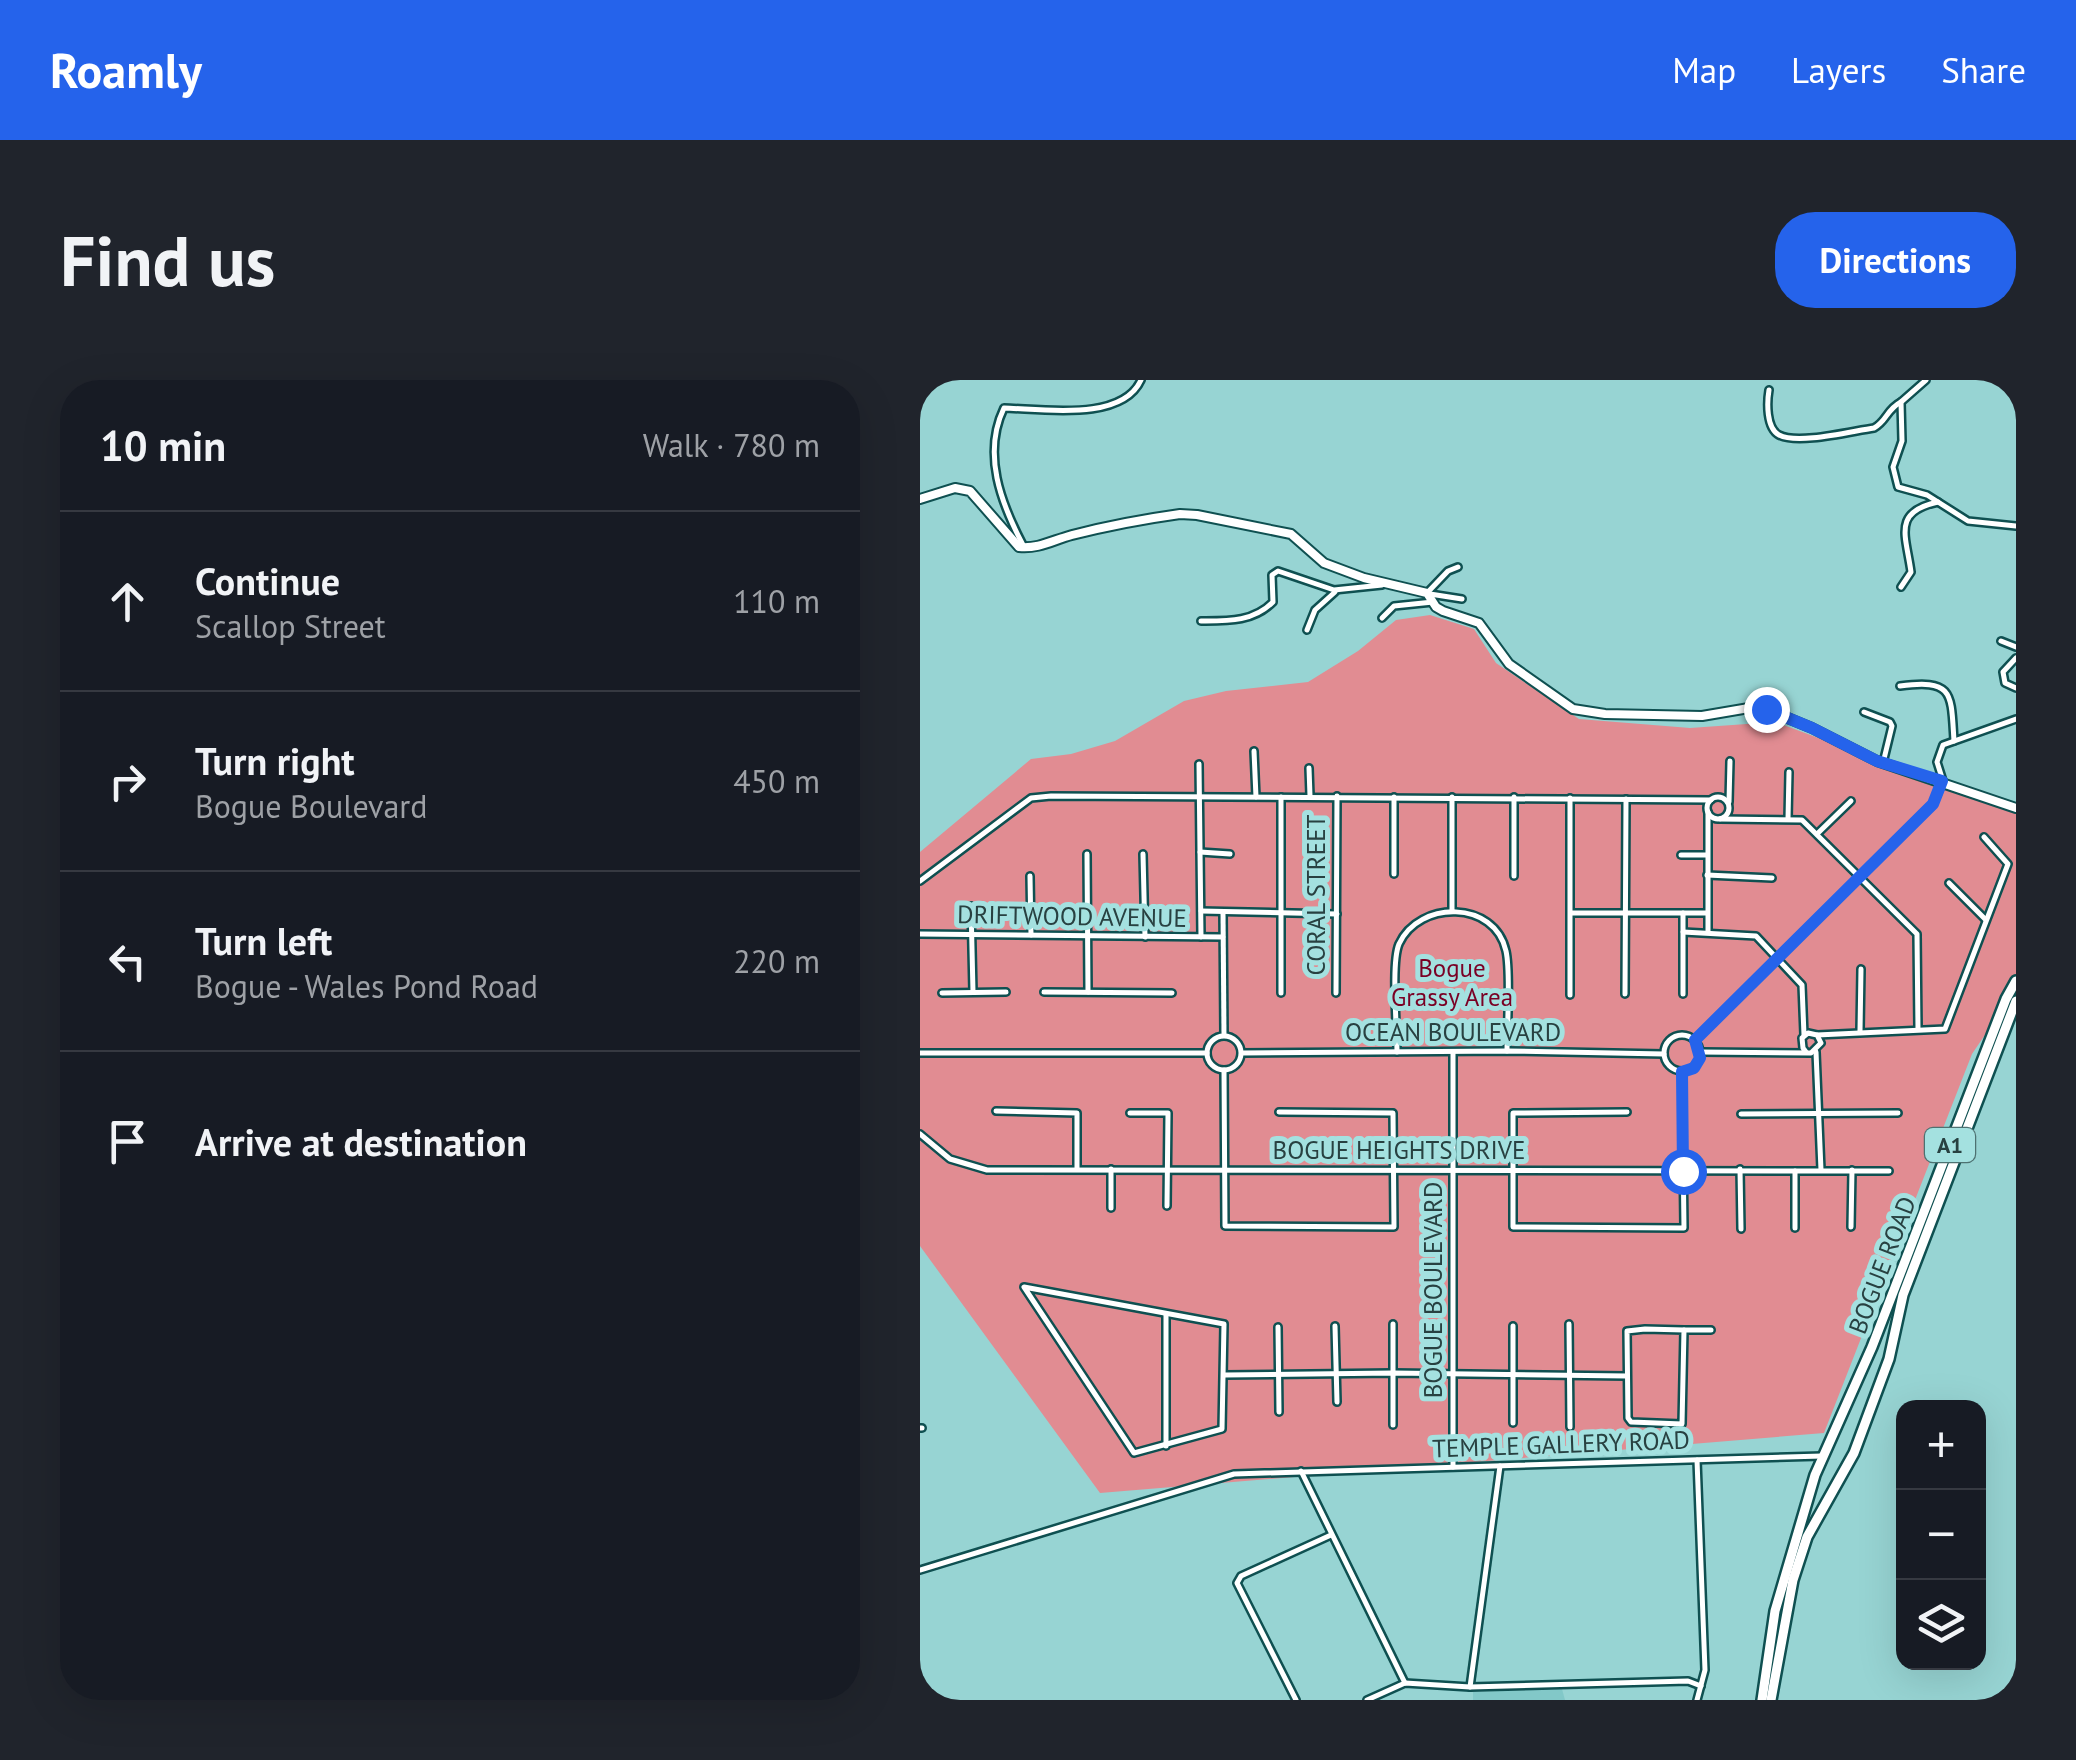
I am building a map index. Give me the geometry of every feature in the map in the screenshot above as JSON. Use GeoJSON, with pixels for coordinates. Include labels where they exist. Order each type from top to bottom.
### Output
{"type":"FeatureCollection","features":[{"type":"Feature","properties":{"kind":"main road","name":"BOGUE ROAD"},"geometry":{"type":"LineString","coordinates":[[1762,1700],[1776,1611],[1823,1456],[1852,1396],[2016,981]]}},
{"type":"Feature","properties":{"kind":"main road","name":"BOGUE ROAD"},"geometry":{"type":"LineString","coordinates":[[1771,1700],[1793,1580],[1813,1522],[1854,1453],[1889,1359],[1902,1294],[2016,1000]]}},
{"type":"Feature","properties":{"kind":"street"},"geometry":{"type":"LineString","coordinates":[[1024,548],[1000,494],[994,467],[996,425],[1004,408],[1076,411],[1115,404],[1135,393],[1141,380]]}},
{"type":"Feature","properties":{"kind":"street"},"geometry":{"type":"LineString","coordinates":[[1769,390],[1772,428],[1778,435],[1793,438],[1874,428],[1881,424],[1888,409],[1926,380]]}},
{"type":"Feature","properties":{"kind":"street"},"geometry":{"type":"LineString","coordinates":[[1901,402],[1902,441],[1893,477],[1898,486],[1927,495],[1968,521],[2016,526]]}},
{"type":"Feature","properties":{"kind":"street"},"geometry":{"type":"LineString","coordinates":[[920,499],[955,488],[970,491],[1024,548],[1152,518],[1197,514],[1291,534],[1324,563],[1430,596],[1462,598]]}},
{"type":"Feature","properties":{"kind":"street"},"geometry":{"type":"LineString","coordinates":[[1901,587],[1911,572],[1904,527],[1909,515],[1916,506],[1938,502]]}},
{"type":"Feature","properties":{"kind":"street"},"geometry":{"type":"LineString","coordinates":[[1382,618],[1394,606],[1430,596],[1448,571],[1458,567]]}},
{"type":"Feature","properties":{"kind":"street"},"geometry":{"type":"LineString","coordinates":[[1201,622],[1247,618],[1262,612],[1273,602],[1272,575],[1278,571],[1338,590],[1390,584]]}},
{"type":"Feature","properties":{"kind":"street"},"geometry":{"type":"LineString","coordinates":[[1307,630],[1321,602],[1338,590]]}},
{"type":"Feature","properties":{"kind":"street"},"geometry":{"type":"LineString","coordinates":[[1430,596],[1443,611],[1478,624],[1509,664],[1573,709],[1605,714],[1702,716],[1766,709],[1882,763],[2016,808]]}},
{"type":"Feature","properties":{"kind":"street"},"geometry":{"type":"LineString","coordinates":[[2001,641],[2016,647]]}},
{"type":"Feature","properties":{"kind":"street"},"geometry":{"type":"LineString","coordinates":[[2016,658],[2003,672],[2006,683],[2016,688]]}},
{"type":"Feature","properties":{"kind":"street"},"geometry":{"type":"LineString","coordinates":[[1900,686],[1929,682],[1943,687],[1951,696],[1954,741]]}},
{"type":"Feature","properties":{"kind":"street"},"geometry":{"type":"LineString","coordinates":[[1864,712],[1892,726],[1882,763]]}},
{"type":"Feature","properties":{"kind":"street"},"geometry":{"type":"LineString","coordinates":[[1695,1040],[1933,804],[1942,781],[1937,762],[1943,745],[2016,719]]}},
{"type":"Feature","properties":{"kind":"street"},"geometry":{"type":"LineString","coordinates":[[1254,752],[1256,797]]}},
{"type":"Feature","properties":{"kind":"street"},"geometry":{"type":"LineString","coordinates":[[1718,819],[1731,793],[1730,760]]}},
{"type":"Feature","properties":{"kind":"street"},"geometry":{"type":"LineString","coordinates":[[1199,764],[1201,937]]}},
{"type":"Feature","properties":{"kind":"street"},"geometry":{"type":"LineString","coordinates":[[1310,768],[1310,796]]}},
{"type":"Feature","properties":{"kind":"street"},"geometry":{"type":"LineString","coordinates":[[1788,820],[1789,772]]}},
{"type":"Feature","properties":{"kind":"street"},"geometry":{"type":"LineString","coordinates":[[1281,796],[1281,993]]}},
{"type":"Feature","properties":{"kind":"street","name":"CORAL STREET"},"geometry":{"type":"LineString","coordinates":[[1336,993],[1337,796]]}},
{"type":"Feature","properties":{"kind":"street"},"geometry":{"type":"LineString","coordinates":[[1394,797],[1394,874]]}},
{"type":"Feature","properties":{"kind":"street"},"geometry":{"type":"LineString","coordinates":[[1452,797],[1452,911]]}},
{"type":"Feature","properties":{"kind":"street"},"geometry":{"type":"LineString","coordinates":[[1514,797],[1514,876]]}},
{"type":"Feature","properties":{"kind":"street"},"geometry":{"type":"LineString","coordinates":[[920,882],[1031,798],[1700,798],[1727,805],[1736,820]]}},
{"type":"Feature","properties":{"kind":"street"},"geometry":{"type":"LineString","coordinates":[[1570,798],[1570,995]]}},
{"type":"Feature","properties":{"kind":"street"},"geometry":{"type":"LineString","coordinates":[[1700,798],[1718,819]]}},
{"type":"Feature","properties":{"kind":"street"},"geometry":{"type":"LineString","coordinates":[[1625,994],[1626,799]]}},
{"type":"Feature","properties":{"kind":"street"},"geometry":{"type":"LineString","coordinates":[[1708,932],[1707,824],[1711,800]]}},
{"type":"Feature","properties":{"kind":"street"},"geometry":{"type":"LineString","coordinates":[[1816,834],[1851,801]]}},
{"type":"Feature","properties":{"kind":"street"},"geometry":{"type":"LineString","coordinates":[[1707,824],[1718,819],[1802,820],[1916,934],[1918,1029]]}},
{"type":"Feature","properties":{"kind":"street"},"geometry":{"type":"LineString","coordinates":[[1804,1035],[1944,1029],[2008,864],[1984,837]]}},
{"type":"Feature","properties":{"kind":"street"},"geometry":{"type":"LineString","coordinates":[[1200,852],[1230,854]]}},
{"type":"Feature","properties":{"kind":"street"},"geometry":{"type":"LineString","coordinates":[[1088,854],[1088,992]]}},
{"type":"Feature","properties":{"kind":"street"},"geometry":{"type":"LineString","coordinates":[[1144,854],[1144,936]]}},
{"type":"Feature","properties":{"kind":"street"},"geometry":{"type":"LineString","coordinates":[[1681,855],[1707,856]]}},
{"type":"Feature","properties":{"kind":"street"},"geometry":{"type":"LineString","coordinates":[[1707,875],[1772,878]]}},
{"type":"Feature","properties":{"kind":"street"},"geometry":{"type":"LineString","coordinates":[[1030,876],[1030,936]]}},
{"type":"Feature","properties":{"kind":"street"},"geometry":{"type":"LineString","coordinates":[[1949,884],[1986,920]]}},
{"type":"Feature","properties":{"kind":"street"},"geometry":{"type":"LineString","coordinates":[[971,906],[973,992]]}},
{"type":"Feature","properties":{"kind":"street"},"geometry":{"type":"LineString","coordinates":[[1397,1052],[1398,945],[1416,923],[1439,912],[1466,910],[1494,928],[1506,950],[1507,1051]]}},
{"type":"Feature","properties":{"kind":"street"},"geometry":{"type":"LineString","coordinates":[[1201,911],[1337,914]]}},
{"type":"Feature","properties":{"kind":"street"},"geometry":{"type":"LineString","coordinates":[[1223,912],[1224,1035]]}},
{"type":"Feature","properties":{"kind":"street"},"geometry":{"type":"LineString","coordinates":[[1571,912],[1707,914]]}},
{"type":"Feature","properties":{"kind":"street"},"geometry":{"type":"LineString","coordinates":[[1683,994],[1684,913]]}},
{"type":"Feature","properties":{"kind":"street"},"geometry":{"type":"LineString","coordinates":[[1683,932],[1756,936],[1802,985],[1801,1044],[1806,1052]]}},
{"type":"Feature","properties":{"kind":"street","name":"DRIFTWOOD AVENUE"},"geometry":{"type":"LineString","coordinates":[[920,934],[1224,937]]}},
{"type":"Feature","properties":{"kind":"street"},"geometry":{"type":"LineString","coordinates":[[1860,1032],[1861,969]]}},
{"type":"Feature","properties":{"kind":"street"},"geometry":{"type":"LineString","coordinates":[[942,992],[1006,992]]}},
{"type":"Feature","properties":{"kind":"street"},"geometry":{"type":"LineString","coordinates":[[1044,992],[1172,993]]}},
{"type":"Feature","properties":{"kind":"street"},"geometry":{"type":"LineString","coordinates":[[1224,1035],[1238,1042],[1242,1053],[1234,1066],[1224,1070],[1214,1067],[1207,1053],[1214,1039],[1224,1035]]}},
{"type":"Feature","properties":{"kind":"street"},"geometry":{"type":"LineString","coordinates":[[1817,1035],[1821,1044],[1816,1052],[1821,1170]]}},
{"type":"Feature","properties":{"kind":"street"},"geometry":{"type":"LineString","coordinates":[[1682,1072],[1668,1064],[1664,1054],[1668,1042],[1678,1036],[1695,1040]]}},
{"type":"Feature","properties":{"kind":"street"},"geometry":{"type":"LineString","coordinates":[[1682,1072],[1698,1063],[1700,1052],[1695,1040]]}},
{"type":"Feature","properties":{"kind":"street","name":"BOGUE BOULEVARD"},"geometry":{"type":"LineString","coordinates":[[1453,1052],[1453,1467]]}},
{"type":"Feature","properties":{"kind":"street"},"geometry":{"type":"LineString","coordinates":[[1700,1052],[1816,1052]]}},
{"type":"Feature","properties":{"kind":"street"},"geometry":{"type":"LineString","coordinates":[[920,1053],[1207,1053]]}},
{"type":"Feature","properties":{"kind":"street","name":"OCEAN BOULEVARD"},"geometry":{"type":"LineString","coordinates":[[1242,1053],[1664,1054]]}},
{"type":"Feature","properties":{"kind":"street"},"geometry":{"type":"LineString","coordinates":[[1224,1070],[1223,1222],[1228,1228],[1394,1227],[1393,1113],[1279,1112]]}},
{"type":"Feature","properties":{"kind":"street"},"geometry":{"type":"LineString","coordinates":[[1627,1112],[1513,1113],[1514,1228],[1683,1229],[1682,1072]]}},
{"type":"Feature","properties":{"kind":"street"},"geometry":{"type":"LineString","coordinates":[[996,1111],[1077,1113],[1077,1169]]}},
{"type":"Feature","properties":{"kind":"street"},"geometry":{"type":"LineString","coordinates":[[1130,1113],[1168,1113],[1167,1206]]}},
{"type":"Feature","properties":{"kind":"street"},"geometry":{"type":"LineString","coordinates":[[1741,1114],[1898,1113]]}},
{"type":"Feature","properties":{"kind":"street","name":"BOGUE HEIGHTS DRIVE"},"geometry":{"type":"LineString","coordinates":[[920,1134],[965,1166],[986,1170],[1889,1170]]}},
{"type":"Feature","properties":{"kind":"street"},"geometry":{"type":"LineString","coordinates":[[1111,1169],[1111,1208]]}},
{"type":"Feature","properties":{"kind":"street"},"geometry":{"type":"LineString","coordinates":[[1740,1170],[1740,1230]]}},
{"type":"Feature","properties":{"kind":"street"},"geometry":{"type":"LineString","coordinates":[[1795,1170],[1795,1228]]}},
{"type":"Feature","properties":{"kind":"street"},"geometry":{"type":"LineString","coordinates":[[1852,1170],[1852,1227]]}},
{"type":"Feature","properties":{"kind":"street"},"geometry":{"type":"LineString","coordinates":[[1024,1288],[1224,1324],[1224,1375],[1222,1430],[1136,1454],[1024,1288]]}},
{"type":"Feature","properties":{"kind":"street"},"geometry":{"type":"LineString","coordinates":[[1166,1315],[1166,1446]]}},
{"type":"Feature","properties":{"kind":"street"},"geometry":{"type":"LineString","coordinates":[[1393,1324],[1393,1426]]}},
{"type":"Feature","properties":{"kind":"street"},"geometry":{"type":"LineString","coordinates":[[1569,1324],[1570,1427]]}},
{"type":"Feature","properties":{"kind":"street"},"geometry":{"type":"LineString","coordinates":[[1335,1326],[1337,1402]]}},
{"type":"Feature","properties":{"kind":"street"},"geometry":{"type":"LineString","coordinates":[[1513,1326],[1514,1423]]}},
{"type":"Feature","properties":{"kind":"street"},"geometry":{"type":"LineString","coordinates":[[1278,1327],[1280,1412]]}},
{"type":"Feature","properties":{"kind":"street"},"geometry":{"type":"LineString","coordinates":[[1684,1330],[1683,1423],[1629,1421],[1627,1332],[1684,1330],[1712,1330]]}},
{"type":"Feature","properties":{"kind":"street"},"geometry":{"type":"LineString","coordinates":[[1224,1375],[1627,1376]]}},
{"type":"Feature","properties":{"kind":"street","name":"TEMPLE GALLERY ROAD"},"geometry":{"type":"LineString","coordinates":[[920,1570],[1234,1474],[1823,1456]]}},
{"type":"Feature","properties":{"kind":"street"},"geometry":{"type":"LineString","coordinates":[[1696,1460],[1705,1670],[1697,1700]]}},
{"type":"Feature","properties":{"kind":"street"},"geometry":{"type":"LineString","coordinates":[[1470,1688],[1500,1466]]}},
{"type":"Feature","properties":{"kind":"street"},"geometry":{"type":"LineString","coordinates":[[1302,1472],[1406,1684]]}},
{"type":"Feature","properties":{"kind":"street"},"geometry":{"type":"LineString","coordinates":[[1296,1700],[1237,1583],[1242,1576],[1332,1536]]}},
{"type":"Feature","properties":{"kind":"street"},"geometry":{"type":"LineString","coordinates":[[1367,1700],[1406,1684],[1470,1688],[1688,1681],[1700,1686]]}},
{"type":"Feature","properties":{"kind":"shaded area"},"geometry":{"type":"Polygon","coordinates":[[[1562,1689],[1565,1700],[1473,1700],[1473,1692],[1562,1689]]]}},
{"type":"Feature","properties":{"kind":"green space","name":"Bogue Grassy Area"},"geometry":{"type":"Polygon","coordinates":[[[1430,615],[1474,629],[1496,663],[1579,719],[1690,728],[1775,722],[2016,811],[2016,989],[1972,1054],[1824,1433],[1100,1493],[920,1246],[920,852],[1031,759],[1071,754],[1115,741],[1184,701],[1226,691],[1308,682],[1358,651],[1396,620],[1430,615]]]}},
{"type":"Feature","properties":{"kind":"route"},"geometry":{"type":"LineString","coordinates":[[1683,1171],[1682,1072],[1698,1063],[1700,1048],[1695,1040],[1933,804],[1942,781],[1877,761],[1766,709]]}}]}
